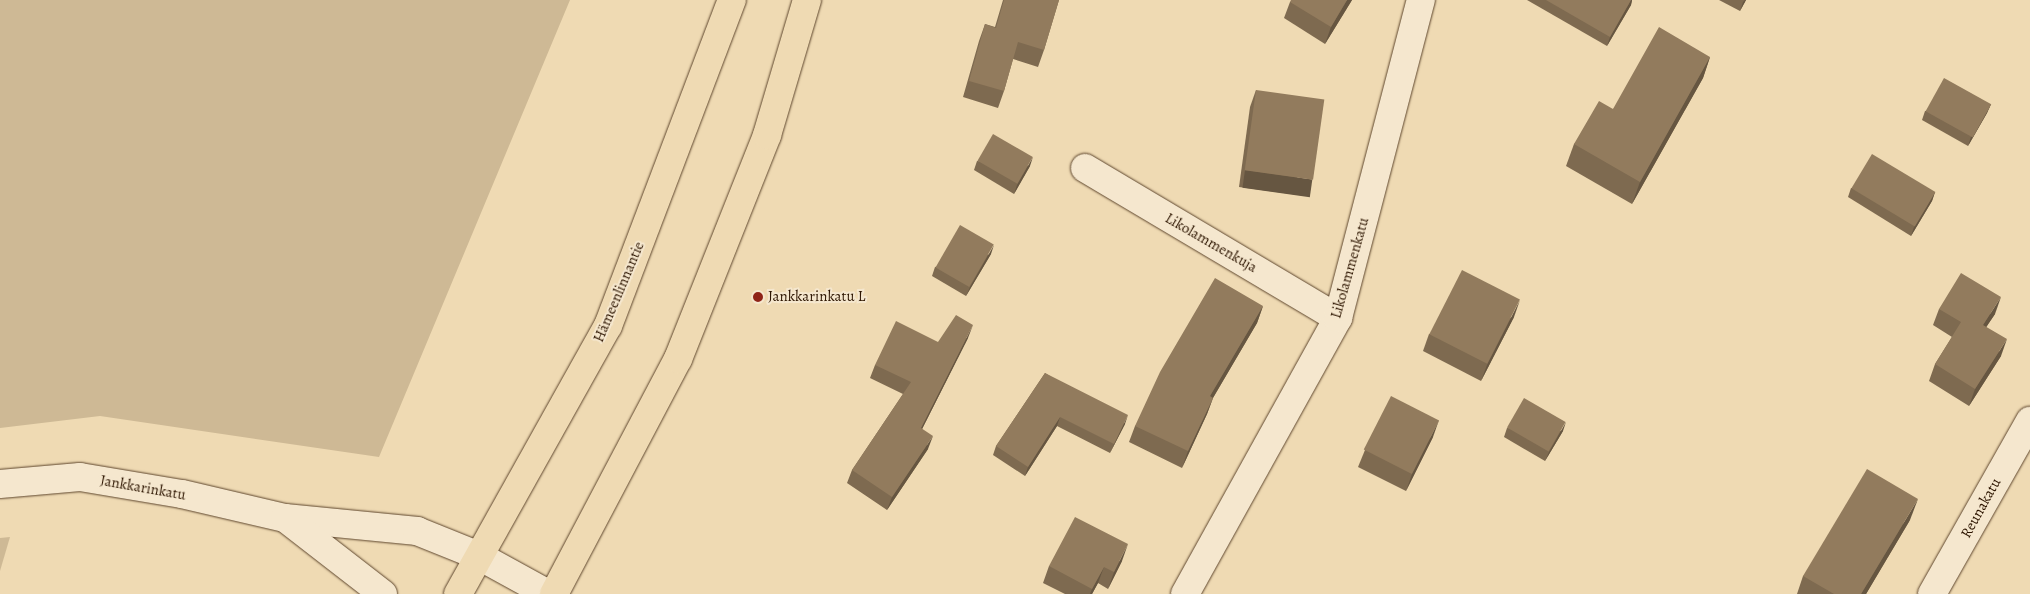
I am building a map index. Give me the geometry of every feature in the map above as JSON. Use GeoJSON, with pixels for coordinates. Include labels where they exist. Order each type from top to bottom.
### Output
{"type":"FeatureCollection","features":[{"type":"Feature","properties":{"kind":"main road","name":"Hämeenlinnantie"},"geometry":{"type":"LineString","coordinates":[[458,594],[608,326],[732,0]]}},
{"type":"Feature","properties":{"kind":"main road"},"geometry":{"type":"LineString","coordinates":[[554,594],[678,359],[767,135],[807,0]]}},
{"type":"Feature","properties":{"kind":"street","name":"Likolammenkatu"},"geometry":{"type":"LineString","coordinates":[[1185,594],[1338,318],[1421,0]]}},
{"type":"Feature","properties":{"kind":"street","name":"Likolammenkuja"},"geometry":{"type":"LineString","coordinates":[[1084,168],[1338,318]]}},
{"type":"Feature","properties":{"kind":"street","name":"Reunakatu"},"geometry":{"type":"LineString","coordinates":[[1932,594],[2030,421]]}},
{"type":"Feature","properties":{"kind":"street","name":"Jankkarinkatu"},"geometry":{"type":"LineString","coordinates":[[0,484],[80,477],[182,494],[284,518],[417,532],[479,556],[548,594]]}},
{"type":"Feature","properties":{"kind":"street","name":"Jankkarinkatu"},"geometry":{"type":"LineString","coordinates":[[284,518],[384,594]]}},
{"type":"Feature","properties":{"kind":"shaded area"},"geometry":{"type":"Polygon","coordinates":[[[0,0],[570,0],[379,457],[100,416],[0,428],[0,0]]]}},
{"type":"Feature","properties":{"kind":"shaded area"},"geometry":{"type":"Polygon","coordinates":[[[10,537],[0,571],[0,538],[10,537]]]}},
{"type":"Feature","properties":{"kind":"building"},"geometry":{"type":"Polygon","coordinates":[[[1004,0],[1059,0],[1044,50],[1018,42],[1004,91],[969,81],[985,24],[996,28],[1004,0]]]}},
{"type":"Feature","properties":{"kind":"building"},"geometry":{"type":"Polygon","coordinates":[[[1291,0],[1347,0],[1331,27],[1290,2],[1291,0]]]}},
{"type":"Feature","properties":{"kind":"building"},"geometry":{"type":"Polygon","coordinates":[[[1546,0],[1631,0],[1610,37],[1546,0]]]}},
{"type":"Feature","properties":{"kind":"building"},"geometry":{"type":"Polygon","coordinates":[[[1659,27],[1710,57],[1640,182],[1574,144],[1599,101],[1613,109],[1659,27]]]}},
{"type":"Feature","properties":{"kind":"building"},"geometry":{"type":"Polygon","coordinates":[[[1944,78],[1991,104],[1973,137],[1926,111],[1944,78]]]}},
{"type":"Feature","properties":{"kind":"building"},"geometry":{"type":"Polygon","coordinates":[[[1256,90],[1324,100],[1313,180],[1245,170],[1256,90]]]}},
{"type":"Feature","properties":{"kind":"building"},"geometry":{"type":"Polygon","coordinates":[[[993,134],[1033,157],[1017,184],[978,161],[993,134]]]}},
{"type":"Feature","properties":{"kind":"building"},"geometry":{"type":"Polygon","coordinates":[[[1872,154],[1935,192],[1915,226],[1851,188],[1872,154]]]}},
{"type":"Feature","properties":{"kind":"building"},"geometry":{"type":"Polygon","coordinates":[[[960,225],[994,244],[969,287],[936,267],[960,225]]]}},
{"type":"Feature","properties":{"kind":"building"},"geometry":{"type":"Polygon","coordinates":[[[1462,270],[1520,300],[1487,364],[1429,334],[1462,270]]]}},
{"type":"Feature","properties":{"kind":"building"},"geometry":{"type":"Polygon","coordinates":[[[1961,273],[2001,297],[1983,325],[2007,339],[1975,389],[1935,364],[1961,322],[1939,309],[1961,273]]]}},
{"type":"Feature","properties":{"kind":"building"},"geometry":{"type":"Polygon","coordinates":[[[1215,278],[1263,306],[1210,396],[1213,398],[1188,451],[1135,426],[1160,372],[1215,278]]]}},
{"type":"Feature","properties":{"kind":"building"},"geometry":{"type":"Polygon","coordinates":[[[956,315],[973,325],[921,428],[933,436],[892,497],[852,470],[911,382],[875,365],[896,321],[938,342],[956,315]]]}},
{"type":"Feature","properties":{"kind":"building"},"geometry":{"type":"Polygon","coordinates":[[[1045,373],[1128,415],[1114,444],[1060,417],[1028,467],[996,446],[1045,373]]]}},
{"type":"Feature","properties":{"kind":"building"},"geometry":{"type":"Polygon","coordinates":[[[1391,396],[1439,421],[1412,474],[1364,449],[1391,396]]]}},
{"type":"Feature","properties":{"kind":"building"},"geometry":{"type":"Polygon","coordinates":[[[1524,398],[1566,422],[1549,451],[1507,427],[1524,398]]]}},
{"type":"Feature","properties":{"kind":"building"},"geometry":{"type":"Polygon","coordinates":[[[1867,469],[1918,499],[1861,594],[1834,594],[1803,576],[1867,469]]]}},
{"type":"Feature","properties":{"kind":"building"},"geometry":{"type":"Polygon","coordinates":[[[1075,517],[1128,544],[1114,572],[1104,567],[1092,589],[1049,566],[1075,517]]]}},
{"type":"Feature","properties":{"kind":"place","name":"Jankkarinkatu L"},"geometry":{"type":"Point","coordinates":[758,297]}}]}
